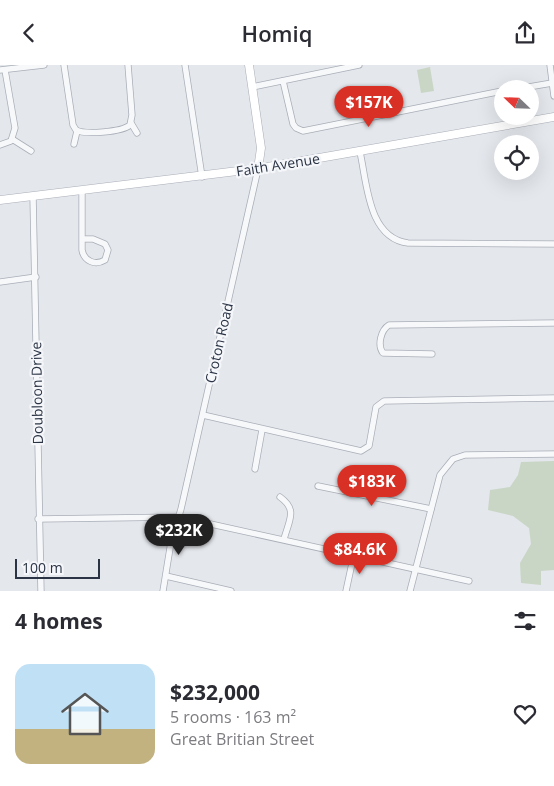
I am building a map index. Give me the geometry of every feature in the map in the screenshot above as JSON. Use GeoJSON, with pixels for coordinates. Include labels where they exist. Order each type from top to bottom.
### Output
{"type":"FeatureCollection","features":[{"type":"Feature","properties":{"kind":"street"},"geometry":{"type":"LineString","coordinates":[[0,145],[7,144],[12,139],[14,128],[2,70],[44,65]]}},
{"type":"Feature","properties":{"kind":"street"},"geometry":{"type":"LineString","coordinates":[[64,65],[73,123],[77,131],[74,144]]}},
{"type":"Feature","properties":{"kind":"street"},"geometry":{"type":"LineString","coordinates":[[128,65],[131,123],[137,133]]}},
{"type":"Feature","properties":{"kind":"street"},"geometry":{"type":"LineString","coordinates":[[184,65],[202,177]]}},
{"type":"Feature","properties":{"kind":"street"},"geometry":{"type":"LineString","coordinates":[[249,65],[261,148],[258,169]]}},
{"type":"Feature","properties":{"kind":"street"},"geometry":{"type":"LineString","coordinates":[[252,87],[360,65]]}},
{"type":"Feature","properties":{"kind":"street"},"geometry":{"type":"LineString","coordinates":[[550,65],[554,96]]}},
{"type":"Feature","properties":{"kind":"street"},"geometry":{"type":"LineString","coordinates":[[283,81],[293,124],[296,128],[303,131],[494,93]]}},
{"type":"Feature","properties":{"kind":"street"},"geometry":{"type":"LineString","coordinates":[[539,85],[552,83]]}},
{"type":"Feature","properties":{"kind":"street","name":"Faith Avenue"},"geometry":{"type":"LineString","coordinates":[[0,200],[258,169],[554,117]]}},
{"type":"Feature","properties":{"kind":"street"},"geometry":{"type":"LineString","coordinates":[[77,131],[85,133],[122,130],[131,123]]}},
{"type":"Feature","properties":{"kind":"street"},"geometry":{"type":"LineString","coordinates":[[12,139],[31,151]]}},
{"type":"Feature","properties":{"kind":"street"},"geometry":{"type":"LineString","coordinates":[[360,152],[376,220],[382,230],[397,241],[408,243],[554,244]]}},
{"type":"Feature","properties":{"kind":"street","name":"Croton Road"},"geometry":{"type":"LineString","coordinates":[[163,591],[171,542],[179,517],[203,415],[258,169]]}},
{"type":"Feature","properties":{"kind":"street"},"geometry":{"type":"LineString","coordinates":[[82,190],[82,239],[82,252],[85,259],[98,263],[105,261],[108,250],[105,244],[93,239],[82,239]]}},
{"type":"Feature","properties":{"kind":"street","name":"Doubloon Drive"},"geometry":{"type":"LineString","coordinates":[[33,196],[36,277],[40,591]]}},
{"type":"Feature","properties":{"kind":"street"},"geometry":{"type":"LineString","coordinates":[[0,282],[36,277]]}},
{"type":"Feature","properties":{"kind":"street"},"geometry":{"type":"LineString","coordinates":[[432,354],[383,353],[380,343],[384,329],[389,325],[554,323]]}},
{"type":"Feature","properties":{"kind":"street"},"geometry":{"type":"LineString","coordinates":[[203,415],[262,430],[363,451],[369,446],[375,409],[382,401],[554,398]]}},
{"type":"Feature","properties":{"kind":"street"},"geometry":{"type":"LineString","coordinates":[[255,469],[262,430]]}},
{"type":"Feature","properties":{"kind":"street"},"geometry":{"type":"LineString","coordinates":[[410,591],[430,509],[444,468],[460,455],[554,454]]}},
{"type":"Feature","properties":{"kind":"street"},"geometry":{"type":"LineString","coordinates":[[318,486],[430,509]]}},
{"type":"Feature","properties":{"kind":"street"},"geometry":{"type":"LineString","coordinates":[[280,497],[289,504],[291,509],[284,539]]}},
{"type":"Feature","properties":{"kind":"street"},"geometry":{"type":"LineString","coordinates":[[38,519],[179,517],[469,581]]}},
{"type":"Feature","properties":{"kind":"street"},"geometry":{"type":"LineString","coordinates":[[346,591],[354,555]]}},
{"type":"Feature","properties":{"kind":"street"},"geometry":{"type":"LineString","coordinates":[[166,576],[230,591]]}},
{"type":"Feature","properties":{"kind":"green space"},"geometry":{"type":"Polygon","coordinates":[[[430,67],[434,91],[421,93],[417,70],[430,67]]]}},
{"type":"Feature","properties":{"kind":"green space"},"geometry":{"type":"Polygon","coordinates":[[[554,461],[554,570],[541,571],[541,585],[521,583],[520,563],[531,544],[529,528],[513,516],[488,510],[490,490],[510,487],[518,475],[521,462],[554,461]]]}}]}
